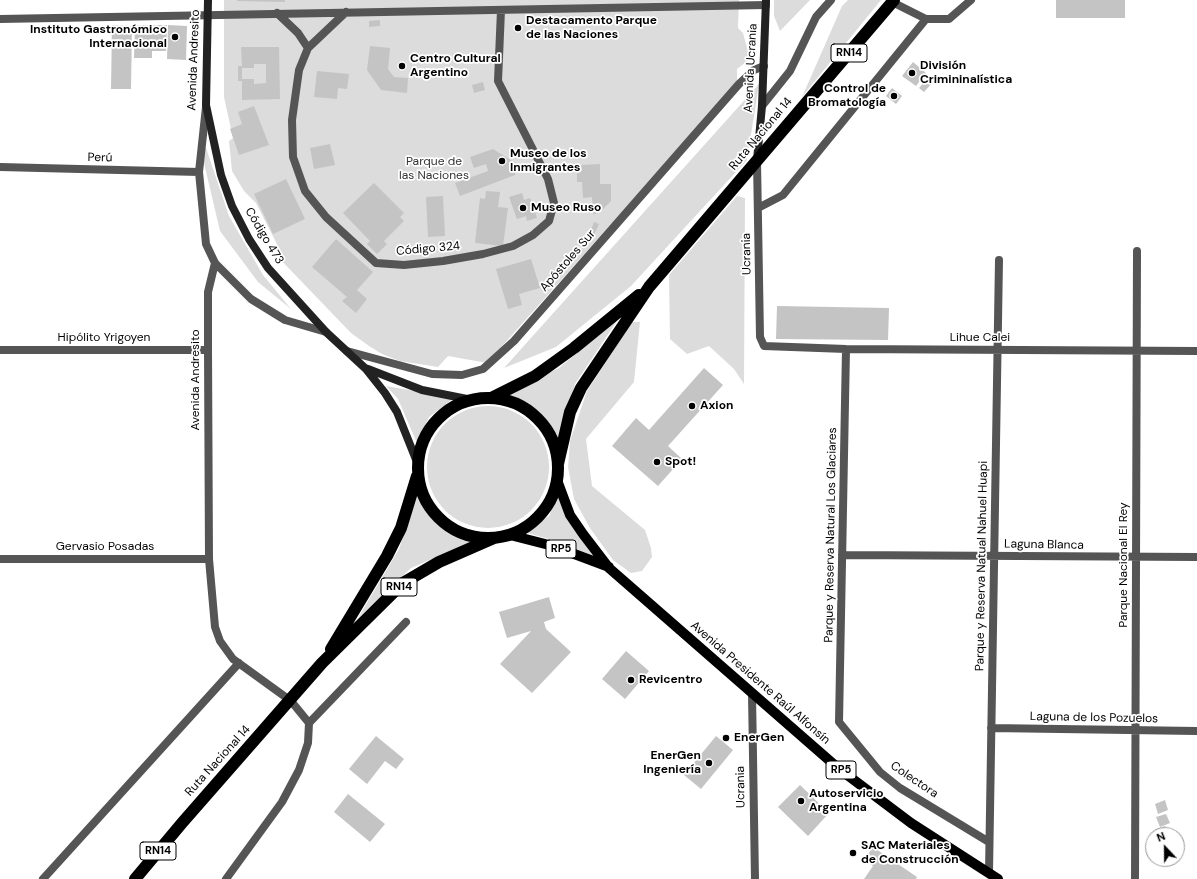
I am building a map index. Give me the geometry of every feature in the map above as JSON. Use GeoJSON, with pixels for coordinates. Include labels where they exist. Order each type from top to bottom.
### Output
{"type":"FeatureCollection","features":[{"type":"Feature","properties":{"kind":"highway","name":"Ruta Nacional 14"},"geometry":{"type":"LineString","coordinates":[[558,464],[570,412],[581,388],[649,287],[893,1]]}},
{"type":"Feature","properties":{"kind":"highway","name":"Ruta Nacional 14"},"geometry":{"type":"LineString","coordinates":[[490,398],[535,376],[548,367],[574,348],[649,287]]}},
{"type":"Feature","properties":{"kind":"highway","name":"RN14"},"geometry":{"type":"LineString","coordinates":[[490,398],[511,402],[529,411],[544,425],[554,443],[558,464],[557,480],[552,498],[541,514],[527,526],[510,535],[494,538],[472,537],[452,529],[435,515],[423,497],[417,476],[417,462],[423,441],[435,422],[452,408],[472,400],[490,398]]}},
{"type":"Feature","properties":{"kind":"highway","name":"Ruta Nacional 14"},"geometry":{"type":"LineString","coordinates":[[322,663],[398,535],[417,476]]}},
{"type":"Feature","properties":{"kind":"highway","name":"Ruta Nacional 14"},"geometry":{"type":"LineString","coordinates":[[135,879],[182,823],[291,701],[322,663],[403,583],[439,562],[494,538]]}},
{"type":"Feature","properties":{"kind":"main road","name":"Avenida Andresito"},"geometry":{"type":"LineString","coordinates":[[206,105],[208,0]]}},
{"type":"Feature","properties":{"kind":"main road","name":"Avenida Ucrania"},"geometry":{"type":"LineString","coordinates":[[757,161],[762,106],[766,3]]}},
{"type":"Feature","properties":{"kind":"main road","name":"Código 473"},"geometry":{"type":"LineString","coordinates":[[206,105],[221,175],[232,206],[249,239],[268,268],[326,332],[366,369]]}},
{"type":"Feature","properties":{"kind":"main road"},"geometry":{"type":"LineString","coordinates":[[366,369],[422,390],[472,400]]}},
{"type":"Feature","properties":{"kind":"main road"},"geometry":{"type":"LineString","coordinates":[[366,369],[397,412],[417,462]]}},
{"type":"Feature","properties":{"kind":"main road","name":"Avenida Presidente Raúl Alfonsín"},"geometry":{"type":"LineString","coordinates":[[557,480],[570,514],[609,568],[838,768],[911,823],[998,879]]}},
{"type":"Feature","properties":{"kind":"main road","name":"Avenida Presidente Raúl Alfonsín"},"geometry":{"type":"LineString","coordinates":[[510,535],[553,546],[609,568]]}},
{"type":"Feature","properties":{"kind":"street"},"geometry":{"type":"LineString","coordinates":[[762,106],[790,71],[816,17],[831,0]]}},
{"type":"Feature","properties":{"kind":"street"},"geometry":{"type":"LineString","coordinates":[[893,1],[926,19],[949,19],[965,7],[971,0]]}},
{"type":"Feature","properties":{"kind":"street"},"geometry":{"type":"LineString","coordinates":[[0,19],[208,14],[501,10],[766,3]]}},
{"type":"Feature","properties":{"kind":"street","name":"Código 324"},"geometry":{"type":"LineString","coordinates":[[346,12],[308,48],[299,70],[292,120],[293,157],[305,191],[326,218],[376,263],[412,264],[443,262],[484,254],[513,246],[533,235],[549,221],[554,204],[548,179],[498,82],[501,10]]}},
{"type":"Feature","properties":{"kind":"street"},"geometry":{"type":"LineString","coordinates":[[277,13],[298,33],[308,48]]}},
{"type":"Feature","properties":{"kind":"street"},"geometry":{"type":"LineString","coordinates":[[758,208],[783,195],[926,19]]}},
{"type":"Feature","properties":{"kind":"street","name":"Apóstoles Sur"},"geometry":{"type":"LineString","coordinates":[[347,352],[432,374],[462,375],[483,369],[514,342],[739,84],[754,70],[764,66]]}},
{"type":"Feature","properties":{"kind":"street","name":"Avenida Andresito"},"geometry":{"type":"LineString","coordinates":[[206,105],[199,172],[206,244],[215,263],[208,292],[209,559],[214,627],[220,641],[234,659],[291,701],[309,723]]}},
{"type":"Feature","properties":{"kind":"street","name":"Ucrania"},"geometry":{"type":"LineString","coordinates":[[757,161],[760,337],[764,346]]}},
{"type":"Feature","properties":{"kind":"street","name":"Perú"},"geometry":{"type":"LineString","coordinates":[[0,167],[199,172]]}},
{"type":"Feature","properties":{"kind":"street","name":"Parque Nacional El Rey"},"geometry":{"type":"LineString","coordinates":[[1135,879],[1137,252]]}},
{"type":"Feature","properties":{"kind":"street","name":"Parque y Reserva Natual Nahuel Huapi"},"geometry":{"type":"LineString","coordinates":[[989,873],[999,260]]}},
{"type":"Feature","properties":{"kind":"street"},"geometry":{"type":"LineString","coordinates":[[215,263],[251,300],[285,320],[326,332]]}},
{"type":"Feature","properties":{"kind":"street","name":"Lihue Calei"},"geometry":{"type":"LineString","coordinates":[[764,346],[846,349],[1197,351]]}},
{"type":"Feature","properties":{"kind":"street","name":"Parque y Reserva Natural Los Glaciares"},"geometry":{"type":"LineString","coordinates":[[839,722],[846,349]]}},
{"type":"Feature","properties":{"kind":"street","name":"Hipólito Yrigoyen"},"geometry":{"type":"LineString","coordinates":[[0,350],[208,350]]}},
{"type":"Feature","properties":{"kind":"street","name":"Laguna Blanca"},"geometry":{"type":"LineString","coordinates":[[842,555],[1136,558],[1197,557]]}},
{"type":"Feature","properties":{"kind":"street","name":"Gervasio Posadas"},"geometry":{"type":"LineString","coordinates":[[0,559],[209,559]]}},
{"type":"Feature","properties":{"kind":"street"},"geometry":{"type":"LineString","coordinates":[[226,879],[285,797],[301,763],[308,743],[309,723],[406,622]]}},
{"type":"Feature","properties":{"kind":"street"},"geometry":{"type":"LineString","coordinates":[[43,879],[239,663]]}},
{"type":"Feature","properties":{"kind":"street","name":"Ucrania"},"geometry":{"type":"LineString","coordinates":[[752,694],[755,879]]}},
{"type":"Feature","properties":{"kind":"street","name":"Colectora"},"geometry":{"type":"LineString","coordinates":[[839,722],[880,772],[900,788],[989,842]]}},
{"type":"Feature","properties":{"kind":"street","name":"Laguna de los Pozuelos"},"geometry":{"type":"LineString","coordinates":[[991,728],[1197,731]]}},
{"type":"Feature","properties":{"kind":"green space","name":"Parque de las Naciones"},"geometry":{"type":"Polygon","coordinates":[[[224,0],[739,0],[738,28],[743,33],[750,59],[737,69],[737,83],[487,363],[448,356],[438,367],[400,361],[382,354],[369,346],[351,333],[277,256],[281,252],[256,203],[244,191],[232,171],[229,141],[233,138],[224,97],[224,0]]]}},
{"type":"Feature","properties":{"kind":"green space"},"geometry":{"type":"Polygon","coordinates":[[[774,0],[810,0],[780,31],[774,16],[774,0]]]}},
{"type":"Feature","properties":{"kind":"green space"},"geometry":{"type":"Polygon","coordinates":[[[848,0],[881,0],[802,97],[842,6],[848,0]]]}},
{"type":"Feature","properties":{"kind":"green space"},"geometry":{"type":"Polygon","coordinates":[[[759,84],[747,160],[631,286],[556,347],[504,368],[759,84]]]}},
{"type":"Feature","properties":{"kind":"green space"},"geometry":{"type":"Polygon","coordinates":[[[200,146],[206,148],[229,216],[263,275],[291,309],[258,282],[220,231],[200,146]]]}},
{"type":"Feature","properties":{"kind":"green space"},"geometry":{"type":"Polygon","coordinates":[[[737,196],[745,198],[744,384],[734,369],[709,346],[687,354],[670,339],[669,275],[737,196]]]}},
{"type":"Feature","properties":{"kind":"green space"},"geometry":{"type":"Polygon","coordinates":[[[619,318],[575,384],[558,439],[540,413],[506,393],[559,368],[619,318]]]}},
{"type":"Feature","properties":{"kind":"green space"},"geometry":{"type":"Polygon","coordinates":[[[632,322],[640,322],[634,382],[586,439],[592,486],[645,530],[651,548],[652,557],[642,571],[631,573],[613,560],[590,528],[574,499],[568,467],[570,441],[587,391],[632,322]]]}},
{"type":"Feature","properties":{"kind":"green space"},"geometry":{"type":"Polygon","coordinates":[[[386,386],[453,399],[429,417],[417,443],[398,399],[386,386]]]}},
{"type":"Feature","properties":{"kind":"green space"},"geometry":{"type":"Polygon","coordinates":[[[488,406],[500,407],[511,411],[531,424],[544,444],[548,455],[548,479],[544,490],[531,510],[511,523],[500,527],[488,528],[476,527],[465,523],[445,510],[432,490],[428,479],[427,467],[428,455],[432,444],[445,424],[465,411],[476,407],[488,406]]]}},
{"type":"Feature","properties":{"kind":"green space"},"geometry":{"type":"Polygon","coordinates":[[[559,492],[594,556],[559,542],[524,532],[549,516],[559,492]]]}},
{"type":"Feature","properties":{"kind":"green space"},"geometry":{"type":"Polygon","coordinates":[[[418,494],[432,518],[449,532],[474,541],[411,568],[358,618],[399,549],[418,494]]]}},
{"type":"Feature","properties":{"kind":"building"},"geometry":{"type":"Polygon","coordinates":[[[285,0],[285,2],[237,1],[285,0]]]}},
{"type":"Feature","properties":{"kind":"building"},"geometry":{"type":"Polygon","coordinates":[[[1056,0],[1125,0],[1125,18],[1056,18],[1056,0]]]}},
{"type":"Feature","properties":{"kind":"building"},"geometry":{"type":"Polygon","coordinates":[[[380,20],[380,26],[369,27],[369,21],[380,20]]]}},
{"type":"Feature","properties":{"kind":"building"},"geometry":{"type":"Polygon","coordinates":[[[112,25],[132,26],[131,89],[111,89],[112,25]]]}},
{"type":"Feature","properties":{"kind":"building"},"geometry":{"type":"Polygon","coordinates":[[[135,25],[167,25],[166,51],[152,51],[152,58],[134,58],[135,25]]]}},
{"type":"Feature","properties":{"kind":"building"},"geometry":{"type":"Polygon","coordinates":[[[168,25],[187,26],[186,60],[167,59],[168,25]]]}},
{"type":"Feature","properties":{"kind":"building"},"geometry":{"type":"Polygon","coordinates":[[[749,39],[755,39],[755,52],[749,51],[749,39]]]}},
{"type":"Feature","properties":{"kind":"building"},"geometry":{"type":"Polygon","coordinates":[[[370,46],[390,48],[388,69],[394,77],[408,78],[407,93],[381,90],[367,70],[370,46]]]}},
{"type":"Feature","properties":{"kind":"building"},"geometry":{"type":"Polygon","coordinates":[[[241,47],[279,47],[280,99],[242,100],[242,81],[238,81],[238,66],[242,66],[241,47]],[[254,64],[254,68],[242,68],[242,79],[254,79],[254,84],[266,83],[266,64],[254,64]]]}},
{"type":"Feature","properties":{"kind":"building"},"geometry":{"type":"Polygon","coordinates":[[[913,62],[926,73],[916,86],[902,76],[913,62]]]}},
{"type":"Feature","properties":{"kind":"building"},"geometry":{"type":"Polygon","coordinates":[[[317,71],[349,74],[347,89],[338,88],[337,99],[314,97],[317,71]]]}},
{"type":"Feature","properties":{"kind":"building"},"geometry":{"type":"Polygon","coordinates":[[[928,78],[933,82],[924,92],[919,88],[928,78]]]}},
{"type":"Feature","properties":{"kind":"building"},"geometry":{"type":"Polygon","coordinates":[[[483,82],[485,90],[474,93],[472,85],[483,82]]]}},
{"type":"Feature","properties":{"kind":"building","name":"Control de Bromatología"},"geometry":{"type":"Polygon","coordinates":[[[892,88],[902,96],[896,104],[886,96],[892,88]]]}},
{"type":"Feature","properties":{"kind":"building"},"geometry":{"type":"Polygon","coordinates":[[[254,106],[269,145],[239,155],[230,129],[242,124],[238,112],[254,106]]]}},
{"type":"Feature","properties":{"kind":"building"},"geometry":{"type":"Polygon","coordinates":[[[330,144],[335,165],[314,169],[310,148],[330,144]]]}},
{"type":"Feature","properties":{"kind":"building"},"geometry":{"type":"Polygon","coordinates":[[[493,149],[517,164],[515,175],[460,196],[455,183],[488,171],[486,164],[474,168],[470,157],[493,149]]]}},
{"type":"Feature","properties":{"kind":"building"},"geometry":{"type":"Polygon","coordinates":[[[600,164],[600,184],[611,184],[611,201],[599,213],[593,214],[592,197],[583,198],[582,182],[577,182],[577,171],[582,171],[581,165],[600,164]]]}},
{"type":"Feature","properties":{"kind":"building"},"geometry":{"type":"Polygon","coordinates":[[[286,179],[305,219],[273,234],[254,194],[286,179]]]}},
{"type":"Feature","properties":{"kind":"building"},"geometry":{"type":"Polygon","coordinates":[[[374,183],[404,213],[400,217],[404,221],[384,241],[387,244],[377,254],[367,244],[370,241],[343,213],[374,183]]]}},
{"type":"Feature","properties":{"kind":"building"},"geometry":{"type":"Polygon","coordinates":[[[486,191],[500,192],[498,207],[508,208],[503,246],[475,243],[480,198],[485,199],[486,191]]]}},
{"type":"Feature","properties":{"kind":"building","name":"Museo Ruso"},"geometry":{"type":"Polygon","coordinates":[[[522,193],[524,200],[530,198],[537,218],[527,221],[526,216],[517,219],[509,197],[522,193]]]}},
{"type":"Feature","properties":{"kind":"building"},"geometry":{"type":"Polygon","coordinates":[[[443,196],[445,236],[428,237],[426,197],[443,196]]]}},
{"type":"Feature","properties":{"kind":"building"},"geometry":{"type":"Polygon","coordinates":[[[594,222],[599,224],[594,235],[590,233],[594,222]]]}},
{"type":"Feature","properties":{"kind":"building"},"geometry":{"type":"Polygon","coordinates":[[[336,239],[373,272],[357,290],[367,299],[356,313],[342,301],[347,297],[312,267],[336,239]]]}},
{"type":"Feature","properties":{"kind":"building"},"geometry":{"type":"Polygon","coordinates":[[[531,259],[540,288],[519,294],[522,305],[508,309],[496,269],[531,259]]]}},
{"type":"Feature","properties":{"kind":"building"},"geometry":{"type":"Polygon","coordinates":[[[777,306],[889,308],[888,340],[776,339],[777,306]]]}},
{"type":"Feature","properties":{"kind":"building"},"geometry":{"type":"Polygon","coordinates":[[[704,368],[723,385],[668,446],[682,459],[658,486],[612,446],[636,418],[649,430],[704,368]]]}},
{"type":"Feature","properties":{"kind":"building"},"geometry":{"type":"Polygon","coordinates":[[[549,597],[555,618],[544,622],[546,629],[571,652],[532,693],[500,664],[531,631],[507,638],[499,612],[549,597]]]}},
{"type":"Feature","properties":{"kind":"building"},"geometry":{"type":"Polygon","coordinates":[[[626,651],[649,671],[625,699],[602,679],[626,651]]]}},
{"type":"Feature","properties":{"kind":"building"},"geometry":{"type":"Polygon","coordinates":[[[376,736],[404,759],[396,769],[385,761],[367,784],[349,769],[376,736]]]}},
{"type":"Feature","properties":{"kind":"building","name":"EnerGen Ingeniería"},"geometry":{"type":"Polygon","coordinates":[[[716,736],[733,750],[701,789],[684,775],[716,736]]]}},
{"type":"Feature","properties":{"kind":"building"},"geometry":{"type":"Polygon","coordinates":[[[800,785],[829,813],[808,836],[778,807],[800,785]]]}},
{"type":"Feature","properties":{"kind":"building"},"geometry":{"type":"Polygon","coordinates":[[[348,794],[385,824],[370,842],[334,812],[348,794]]]}},
{"type":"Feature","properties":{"kind":"building"},"geometry":{"type":"Polygon","coordinates":[[[1165,800],[1168,810],[1158,814],[1155,804],[1165,800]]]}},
{"type":"Feature","properties":{"kind":"building"},"geometry":{"type":"Polygon","coordinates":[[[1166,814],[1170,823],[1160,827],[1156,817],[1166,814]]]}},
{"type":"Feature","properties":{"kind":"building"},"geometry":{"type":"Polygon","coordinates":[[[873,847],[917,877],[916,879],[864,879],[873,866],[864,860],[873,847]]]}},
{"type":"Feature","properties":{"kind":"place","name":"Destacamento Parque de las Naciones"},"geometry":{"type":"Point","coordinates":[518,28]}},
{"type":"Feature","properties":{"kind":"place","name":"Instituto Gastronómico Internacional"},"geometry":{"type":"Point","coordinates":[175,37]}},
{"type":"Feature","properties":{"kind":"place","name":"Centro Cultural Argentino"},"geometry":{"type":"Point","coordinates":[402,66]}},
{"type":"Feature","properties":{"kind":"place","name":"División Crimininalística"},"geometry":{"type":"Point","coordinates":[912,73]}},
{"type":"Feature","properties":{"kind":"place","name":"Control de Bromatología"},"geometry":{"type":"Point","coordinates":[894,96]}},
{"type":"Feature","properties":{"kind":"place","name":"Museo de los Inmigrantes"},"geometry":{"type":"Point","coordinates":[502,161]}},
{"type":"Feature","properties":{"kind":"place","name":"Museo Ruso"},"geometry":{"type":"Point","coordinates":[523,208]}},
{"type":"Feature","properties":{"kind":"place","name":"Axion"},"geometry":{"type":"Point","coordinates":[692,406]}},
{"type":"Feature","properties":{"kind":"place","name":"Spot!"},"geometry":{"type":"Point","coordinates":[657,462]}},
{"type":"Feature","properties":{"kind":"place","name":"Revicentro"},"geometry":{"type":"Point","coordinates":[631,680]}},
{"type":"Feature","properties":{"kind":"place","name":"EnerGen"},"geometry":{"type":"Point","coordinates":[726,738]}},
{"type":"Feature","properties":{"kind":"place","name":"EnerGen Ingeniería"},"geometry":{"type":"Point","coordinates":[709,763]}},
{"type":"Feature","properties":{"kind":"place","name":"Autoservicio Argentina"},"geometry":{"type":"Point","coordinates":[801,801]}},
{"type":"Feature","properties":{"kind":"place","name":"SAC Materiales de Construcción"},"geometry":{"type":"Point","coordinates":[853,853]}}]}
